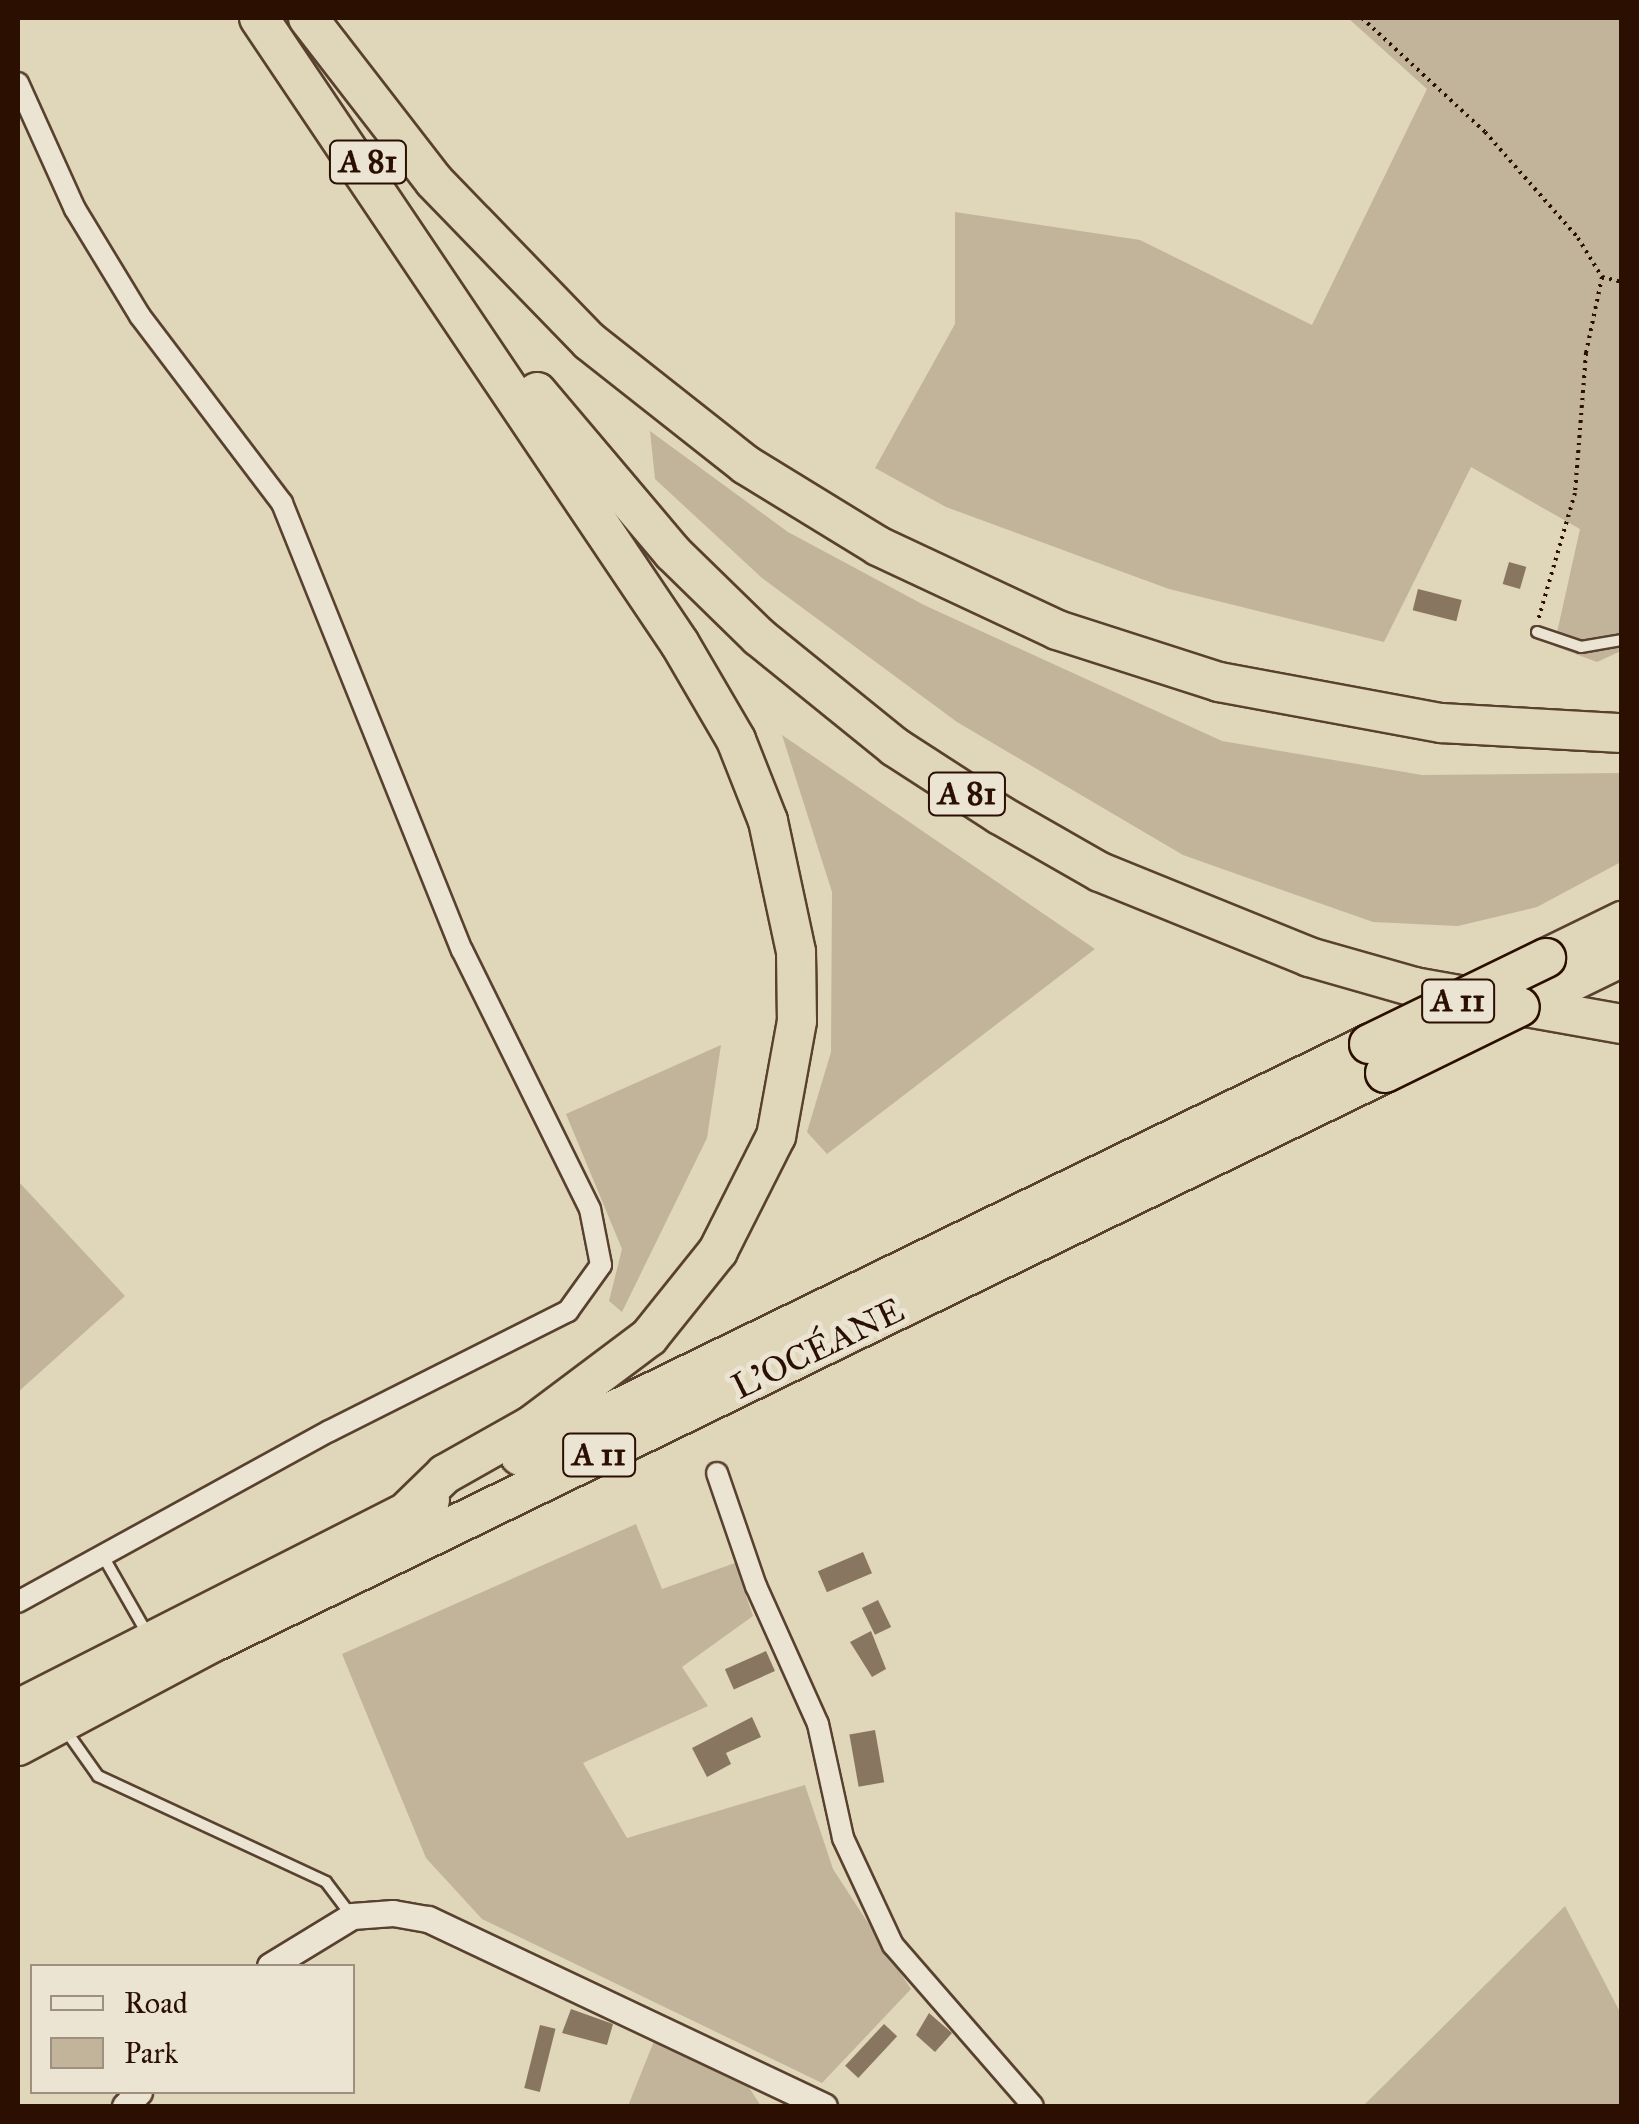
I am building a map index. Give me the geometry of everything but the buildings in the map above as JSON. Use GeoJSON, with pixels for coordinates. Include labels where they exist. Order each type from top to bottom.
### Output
{"type":"FeatureCollection","features":[{"type":"Feature","properties":{"kind":"highway","name":"A 81"},"geometry":{"type":"LineString","coordinates":[[262,18],[524,376],[608,480],[758,636],[895,747],[1100,872],[1190,913],[1414,987],[1622,1024]]}},
{"type":"Feature","properties":{"kind":"highway"},"geometry":{"type":"LineString","coordinates":[[262,18],[680,644],[736,740],[768,821],[796,952],[797,1020],[776,1136],[718,1251],[649,1337],[532,1425],[445,1474],[410,1510]]}},
{"type":"Feature","properties":{"kind":"highway","name":"A 81"},"geometry":{"type":"LineString","coordinates":[[308,18],[434,180],[590,341],[690,425],[809,506],[948,582],[1089,642],[1220,682],[1381,714],[1504,731],[1622,733]]}},
{"type":"Feature","properties":{"kind":"highway"},"geometry":{"type":"LineString","coordinates":[[1381,714],[1433,707],[1550,716],[1622,712]]}},
{"type":"Feature","properties":{"kind":"highway","name":"L’OCÉANE"},"geometry":{"type":"LineString","coordinates":[[18,1746],[1553,972],[1622,921]]}},
{"type":"Feature","properties":{"kind":"highway","name":"L’OCÉANE"},"geometry":{"type":"LineString","coordinates":[[1553,972],[1622,957]]}},
{"type":"Feature","properties":{"kind":"highway","name":"L’OCÉANE"},"geometry":{"type":"LineString","coordinates":[[18,1709],[410,1510],[1377,1058]]}},
{"type":"Feature","properties":{"kind":"street"},"geometry":{"type":"LineString","coordinates":[[18,83],[75,209],[140,316],[282,503],[462,950],[600,1236],[601,1265],[568,1311],[18,1602]]}},
{"type":"Feature","properties":{"kind":"street"},"geometry":{"type":"LineString","coordinates":[[718,1472],[756,1586],[818,1724],[843,1838],[894,1945],[1034,2106]]}},
{"type":"Feature","properties":{"kind":"street"},"geometry":{"type":"LineString","coordinates":[[273,1964],[352,1916],[393,1913],[457,1931],[824,2106]]}},
{"type":"Feature","properties":{"kind":"lane"},"geometry":{"type":"LineString","coordinates":[[1536,632],[1582,647],[1622,640]]}},
{"type":"Feature","properties":{"kind":"lane"},"geometry":{"type":"LineString","coordinates":[[103,1556],[150,1639]]}},
{"type":"Feature","properties":{"kind":"lane"},"geometry":{"type":"LineString","coordinates":[[60,1723],[98,1776],[326,1882],[352,1916]]}},
{"type":"Feature","properties":{"kind":"path"},"geometry":{"type":"LineString","coordinates":[[1362,18],[1485,132],[1578,238],[1602,277],[1586,353],[1575,494],[1536,632]]}},
{"type":"Feature","properties":{"kind":"path"},"geometry":{"type":"LineString","coordinates":[[1602,277],[1622,282]]}},
{"type":"Feature","properties":{"kind":"green space"},"geometry":{"type":"Polygon","coordinates":[[[1348,18],[1621,18],[1621,651],[1597,662],[1554,646],[1580,529],[1471,467],[1384,642],[1169,589],[946,507],[875,468],[955,324],[955,212],[1140,240],[1312,325],[1427,89],[1348,18]]]}},
{"type":"Feature","properties":{"kind":"green space"},"geometry":{"type":"Polygon","coordinates":[[[650,431],[788,532],[924,605],[1222,741],[1422,775],[1621,773],[1621,862],[1537,907],[1458,926],[1373,922],[1183,855],[957,722],[762,578],[655,479],[650,431]]]}},
{"type":"Feature","properties":{"kind":"green space"},"geometry":{"type":"Polygon","coordinates":[[[782,735],[1095,949],[827,1154],[807,1132],[831,1052],[832,892],[782,735]]]}},
{"type":"Feature","properties":{"kind":"green space"},"geometry":{"type":"Polygon","coordinates":[[[721,1045],[707,1138],[622,1312],[609,1301],[622,1249],[566,1114],[721,1045]]]}},
{"type":"Feature","properties":{"kind":"green space"},"geometry":{"type":"Polygon","coordinates":[[[18,1181],[125,1296],[18,1392],[18,1181]]]}},
{"type":"Feature","properties":{"kind":"green space"},"geometry":{"type":"Polygon","coordinates":[[[636,1524],[662,1589],[735,1563],[753,1616],[682,1667],[708,1706],[583,1763],[627,1838],[805,1785],[833,1869],[911,1989],[822,2083],[482,1919],[426,1858],[342,1654],[636,1524]]]}},
{"type":"Feature","properties":{"kind":"green space"},"geometry":{"type":"Polygon","coordinates":[[[1565,1906],[1621,2014],[1621,2106],[1363,2106],[1565,1906]]]}},
{"type":"Feature","properties":{"kind":"green space"},"geometry":{"type":"Polygon","coordinates":[[[654,2041],[748,2086],[761,2106],[628,2106],[654,2041]]]}}]}
